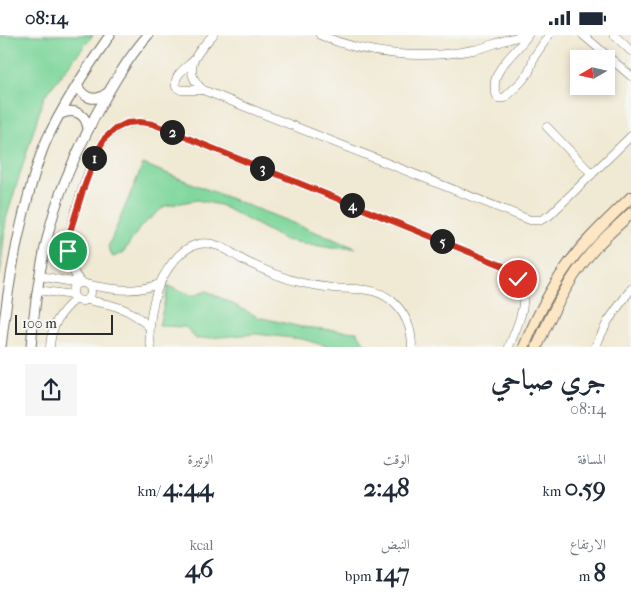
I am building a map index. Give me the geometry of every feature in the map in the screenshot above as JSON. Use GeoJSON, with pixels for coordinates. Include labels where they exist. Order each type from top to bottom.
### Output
{"type":"FeatureCollection","features":[{"type":"Feature","properties":{"kind":"main road"},"geometry":{"type":"LineString","coordinates":[[524,347],[534,322],[550,292],[568,265],[588,239],[631,197]]}},
{"type":"Feature","properties":{"kind":"main road"},"geometry":{"type":"LineString","coordinates":[[537,347],[560,299],[578,271],[597,246],[631,213]]}},
{"type":"Feature","properties":{"kind":"street"},"geometry":{"type":"LineString","coordinates":[[1,347],[9,278],[16,243],[40,157],[47,140],[77,85],[110,35]]}},
{"type":"Feature","properties":{"kind":"street"},"geometry":{"type":"LineString","coordinates":[[31,347],[40,276],[49,232],[60,194],[75,157],[108,92],[123,68],[148,35]]}},
{"type":"Feature","properties":{"kind":"street"},"geometry":{"type":"LineString","coordinates":[[203,90],[181,91],[176,87],[175,83],[177,77],[192,63],[213,35]]}},
{"type":"Feature","properties":{"kind":"street"},"geometry":{"type":"LineString","coordinates":[[320,35],[340,43],[375,51],[414,55],[475,50],[511,37],[526,35],[523,43],[499,70],[495,81],[495,92],[498,98],[504,98],[521,82],[529,72],[534,57],[549,35]]}},
{"type":"Feature","properties":{"kind":"street"},"geometry":{"type":"LineString","coordinates":[[583,35],[631,76]]}},
{"type":"Feature","properties":{"kind":"street"},"geometry":{"type":"LineString","coordinates":[[614,35],[631,51]]}},
{"type":"Feature","properties":{"kind":"street"},"geometry":{"type":"LineString","coordinates":[[192,63],[191,73],[195,83],[203,90],[530,221],[541,220],[550,215],[631,136]]}},
{"type":"Feature","properties":{"kind":"street"},"geometry":{"type":"LineString","coordinates":[[77,85],[84,96],[90,99],[103,97],[108,92]]}},
{"type":"Feature","properties":{"kind":"street"},"geometry":{"type":"LineString","coordinates":[[61,114],[72,111],[82,115],[88,124],[88,130]]}},
{"type":"Feature","properties":{"kind":"street"},"geometry":{"type":"LineString","coordinates":[[79,283],[69,261],[68,241],[97,152],[105,138],[115,129],[127,123],[140,122],[153,124],[506,267],[518,279],[523,295],[521,313],[509,347]]}},
{"type":"Feature","properties":{"kind":"street"},"geometry":{"type":"LineString","coordinates":[[547,127],[592,174]]}},
{"type":"Feature","properties":{"kind":"street"},"geometry":{"type":"LineString","coordinates":[[151,347],[149,327],[160,284],[175,259],[184,249],[197,244],[210,243],[279,276],[324,287],[365,289],[390,299],[400,309],[409,326],[412,347]]}},
{"type":"Feature","properties":{"kind":"street"},"geometry":{"type":"LineString","coordinates":[[40,276],[117,290],[132,291],[160,284]]}},
{"type":"Feature","properties":{"kind":"street"},"geometry":{"type":"LineString","coordinates":[[75,297],[73,288],[79,283]]}},
{"type":"Feature","properties":{"kind":"street"},"geometry":{"type":"LineString","coordinates":[[87,300],[91,295],[89,285]]}},
{"type":"Feature","properties":{"kind":"street"},"geometry":{"type":"LineString","coordinates":[[595,347],[608,321],[631,289]]}},
{"type":"Feature","properties":{"kind":"street"},"geometry":{"type":"LineString","coordinates":[[38,290],[75,297],[81,301],[87,300],[116,305],[139,317],[149,327]]}},
{"type":"Feature","properties":{"kind":"street"},"geometry":{"type":"LineString","coordinates":[[50,347],[51,336],[56,322],[75,297]]}},
{"type":"Feature","properties":{"kind":"green space"},"geometry":{"type":"Polygon","coordinates":[[[0,35],[93,35],[44,97],[6,219],[0,276],[0,35]]]}},
{"type":"Feature","properties":{"kind":"green space"},"geometry":{"type":"Polygon","coordinates":[[[143,164],[356,248],[331,248],[285,240],[220,205],[197,200],[165,206],[141,226],[123,253],[113,257],[108,247],[143,164]]]}},
{"type":"Feature","properties":{"kind":"green space"},"geometry":{"type":"Polygon","coordinates":[[[168,286],[192,296],[207,291],[258,317],[301,327],[357,332],[367,347],[329,347],[302,339],[256,334],[196,339],[186,327],[159,326],[168,286]]]}},
{"type":"Feature","properties":{"kind":"route"},"geometry":{"type":"LineString","coordinates":[[68,251],[70,232],[97,152],[105,138],[115,129],[127,123],[140,122],[153,124],[506,267],[518,279]]}}]}
